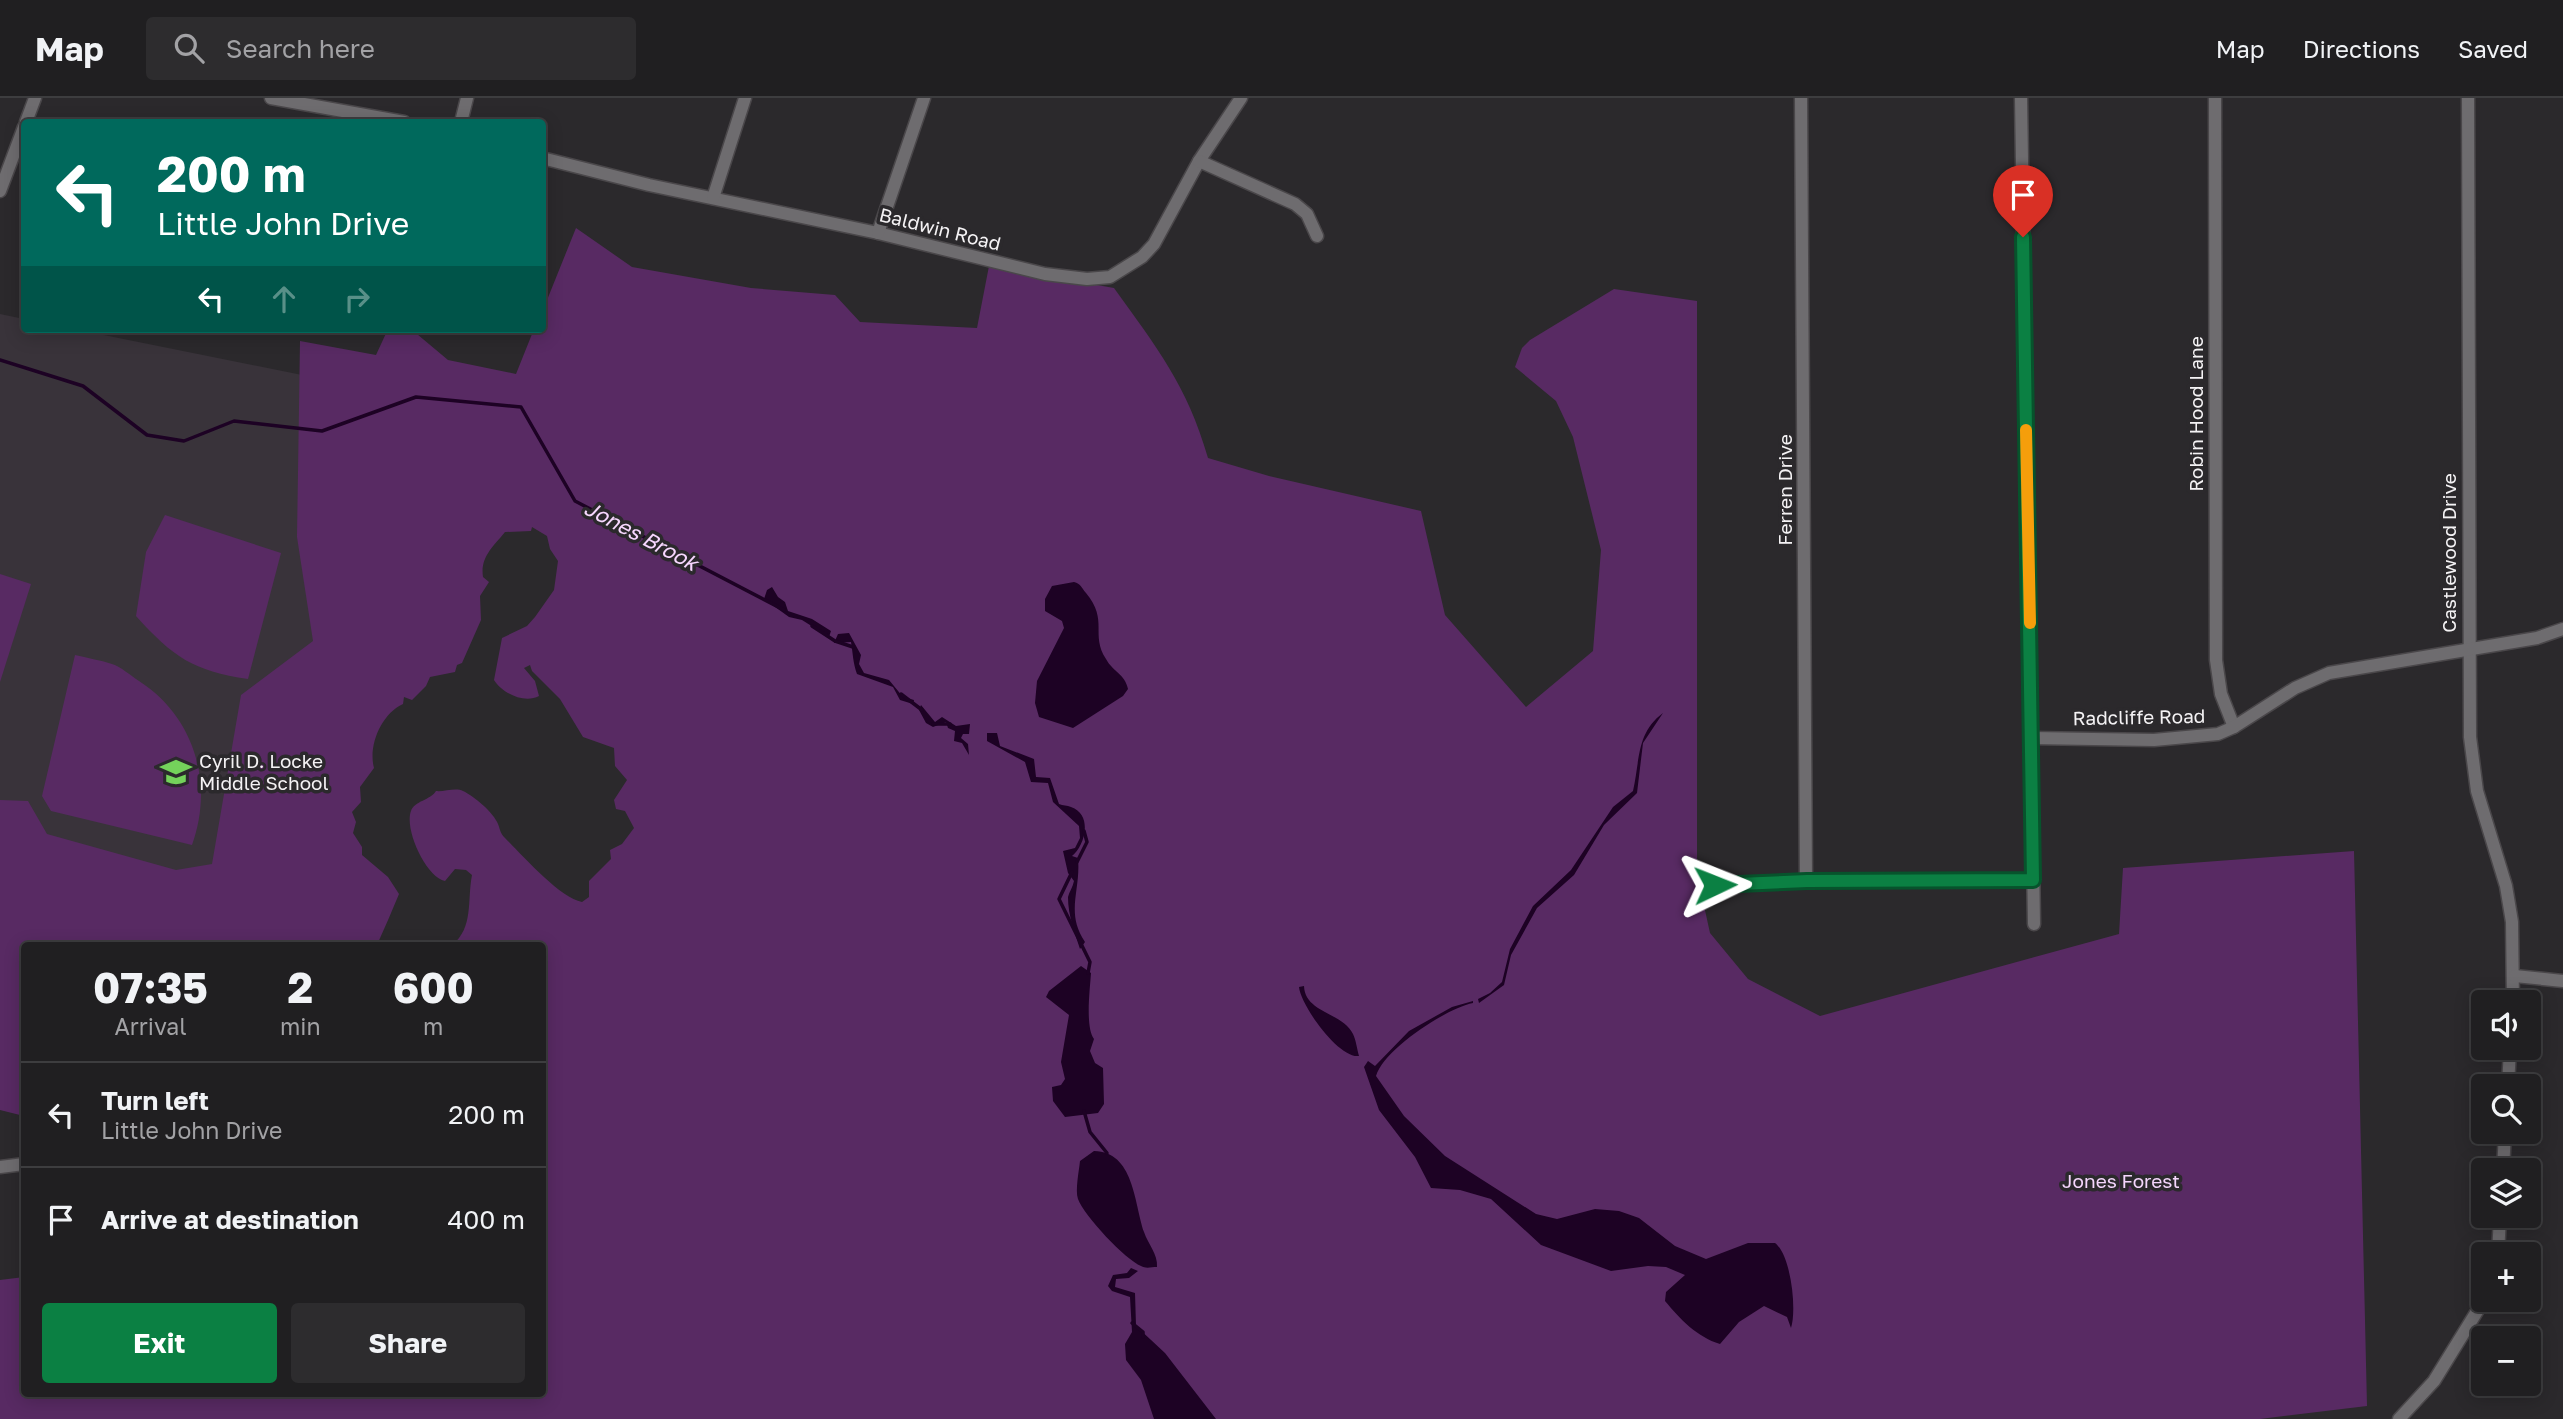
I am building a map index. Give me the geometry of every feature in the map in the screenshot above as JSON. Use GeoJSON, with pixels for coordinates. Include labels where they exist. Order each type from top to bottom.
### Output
{"type":"FeatureCollection","features":[{"type":"Feature","properties":{"kind":"street"},"geometry":{"type":"LineString","coordinates":[[27,119],[35,98]]}},
{"type":"Feature","properties":{"kind":"street"},"geometry":{"type":"LineString","coordinates":[[271,98],[378,119]]}},
{"type":"Feature","properties":{"kind":"street"},"geometry":{"type":"LineString","coordinates":[[462,119],[467,98]]}},
{"type":"Feature","properties":{"kind":"street"},"geometry":{"type":"LineString","coordinates":[[713,198],[745,98]]}},
{"type":"Feature","properties":{"kind":"street"},"geometry":{"type":"LineString","coordinates":[[878,233],[925,98]]}},
{"type":"Feature","properties":{"kind":"street","name":"Baldwin Road"},"geometry":{"type":"LineString","coordinates":[[546,159],[878,233],[1045,274],[1087,279],[1110,276],[1142,257],[1154,244],[1199,161],[1241,98]]}},
{"type":"Feature","properties":{"kind":"street","name":"Ferren Drive"},"geometry":{"type":"LineString","coordinates":[[1801,98],[1807,881]]}},
{"type":"Feature","properties":{"kind":"street"},"geometry":{"type":"LineString","coordinates":[[2021,98],[2034,924]]}},
{"type":"Feature","properties":{"kind":"street","name":"Robin Hood Lane"},"geometry":{"type":"LineString","coordinates":[[2215,98],[2216,660],[2221,694],[2234,727]]}},
{"type":"Feature","properties":{"kind":"street","name":"Castlewood Drive"},"geometry":{"type":"LineString","coordinates":[[2468,98],[2468,649],[2473,767],[2484,820],[2506,886],[2512,922],[2514,990]]}},
{"type":"Feature","properties":{"kind":"street"},"geometry":{"type":"LineString","coordinates":[[0,191],[21,136]]}},
{"type":"Feature","properties":{"kind":"street"},"geometry":{"type":"LineString","coordinates":[[1199,161],[1295,204],[1307,215],[1317,236]]}},
{"type":"Feature","properties":{"kind":"street","name":"Radcliffe Road"},"geometry":{"type":"LineString","coordinates":[[2032,738],[2196,738],[2234,727],[2295,688],[2329,673],[2537,638],[2563,629]]}},
{"type":"Feature","properties":{"kind":"street"},"geometry":{"type":"LineString","coordinates":[[1715,885],[1807,881],[2033,880]]}},
{"type":"Feature","properties":{"kind":"street"},"geometry":{"type":"LineString","coordinates":[[2515,976],[2563,981]]}},
{"type":"Feature","properties":{"kind":"street"},"geometry":{"type":"LineString","coordinates":[[0,1167],[21,1164]]}},
{"type":"Feature","properties":{"kind":"street"},"geometry":{"type":"LineString","coordinates":[[2399,1419],[2434,1381],[2477,1312]]}},
{"type":"Feature","properties":{"kind":"shaded area","name":"Cyril D. Locke Middle School"},"geometry":{"type":"Polygon","coordinates":[[[0,314],[21,318],[21,333],[94,333],[381,391],[282,942],[21,942],[21,948],[0,968],[0,314]]]}},
{"type":"Feature","properties":{"kind":"shaded area"},"geometry":{"type":"Polygon","coordinates":[[[1074,582],[1081,586],[1093,603],[1097,612],[1101,650],[1128,689],[1123,696],[1073,728],[1039,717],[1035,703],[1037,681],[1064,628],[1062,621],[1045,611],[1045,599],[1052,586],[1074,582]]]}},
{"type":"Feature","properties":{"kind":"shaded area"},"geometry":{"type":"Polygon","coordinates":[[[772,587],[785,602],[788,611],[812,619],[831,631],[829,637],[802,620],[789,617],[764,599],[767,590],[772,587]]]}},
{"type":"Feature","properties":{"kind":"shaded area"},"geometry":{"type":"Polygon","coordinates":[[[849,633],[861,655],[859,664],[864,673],[889,680],[903,697],[914,700],[913,704],[900,700],[893,687],[857,674],[851,642],[834,643],[838,634],[849,633]]]}},
{"type":"Feature","properties":{"kind":"shaded area"},"geometry":{"type":"Polygon","coordinates":[[[921,705],[935,722],[942,717],[956,726],[970,724],[969,734],[963,734],[961,738],[968,744],[969,755],[962,743],[954,741],[955,731],[948,728],[946,722],[933,727],[926,723],[919,710],[921,705]]]}},
{"type":"Feature","properties":{"kind":"shaded area"},"geometry":{"type":"Polygon","coordinates":[[[1663,713],[1643,743],[1637,793],[1604,825],[1574,875],[1537,908],[1511,955],[1504,985],[1479,1003],[1478,999],[1502,982],[1510,949],[1533,906],[1571,870],[1613,807],[1633,791],[1643,739],[1654,721],[1663,713]]]}},
{"type":"Feature","properties":{"kind":"shaded area"},"geometry":{"type":"Polygon","coordinates":[[[987,733],[997,733],[1000,746],[1034,759],[1036,777],[1050,778],[1059,804],[1071,807],[1083,817],[1083,839],[1072,856],[1078,858],[1075,911],[1079,931],[1085,942],[1080,949],[1068,904],[1074,881],[1068,873],[1063,851],[1075,848],[1080,838],[1079,826],[1053,802],[1048,783],[1031,782],[1025,762],[987,741],[987,733]]]}},
{"type":"Feature","properties":{"kind":"shaded area"},"geometry":{"type":"Polygon","coordinates":[[[1081,966],[1091,973],[1089,1017],[1094,1039],[1090,1051],[1095,1063],[1103,1068],[1104,1104],[1098,1113],[1065,1117],[1053,1101],[1052,1087],[1061,1085],[1065,1079],[1061,1062],[1069,1015],[1046,997],[1049,991],[1081,966]]]}},
{"type":"Feature","properties":{"kind":"shaded area"},"geometry":{"type":"Polygon","coordinates":[[[1304,986],[1311,1002],[1348,1027],[1354,1036],[1359,1056],[1341,1049],[1322,1030],[1301,996],[1299,987],[1304,986]]]}},
{"type":"Feature","properties":{"kind":"shaded area"},"geometry":{"type":"Polygon","coordinates":[[[1473,1001],[1418,1031],[1381,1065],[1376,1076],[1404,1116],[1445,1156],[1536,1214],[1557,1219],[1595,1209],[1619,1211],[1639,1218],[1675,1246],[1706,1259],[1748,1243],[1775,1243],[1781,1249],[1789,1270],[1793,1309],[1791,1328],[1787,1317],[1764,1306],[1739,1322],[1720,1344],[1712,1341],[1690,1327],[1665,1301],[1666,1292],[1685,1275],[1666,1267],[1648,1266],[1611,1271],[1541,1245],[1491,1199],[1460,1190],[1431,1188],[1415,1157],[1379,1110],[1364,1067],[1368,1061],[1375,1066],[1409,1031],[1452,1007],[1473,1001]]]}},
{"type":"Feature","properties":{"kind":"shaded area"},"geometry":{"type":"Polygon","coordinates":[[[1094,1151],[1107,1154],[1125,1169],[1157,1267],[1147,1268],[1134,1262],[1116,1247],[1082,1207],[1077,1191],[1080,1161],[1094,1151]]]}},
{"type":"Feature","properties":{"kind":"shaded area"},"geometry":{"type":"Polygon","coordinates":[[[1131,1268],[1138,1271],[1129,1278],[1116,1279],[1115,1287],[1135,1293],[1136,1326],[1165,1353],[1216,1419],[1154,1419],[1141,1380],[1126,1360],[1125,1344],[1132,1332],[1130,1297],[1112,1291],[1108,1286],[1113,1275],[1127,1273],[1131,1268]]]}},
{"type":"Feature","properties":{"kind":"green space","name":"Jones Forest"},"geometry":{"type":"Polygon","coordinates":[[[576,228],[632,267],[751,288],[835,295],[860,322],[977,328],[989,266],[1114,288],[1169,368],[1200,432],[1208,458],[1269,476],[1421,511],[1445,615],[1526,707],[1593,651],[1601,550],[1573,437],[1556,401],[1515,367],[1522,348],[1530,340],[1614,289],[1697,301],[1697,874],[1710,933],[1748,979],[1820,1016],[2119,934],[2123,868],[2354,851],[2367,1406],[2260,1419],[0,1419],[0,1280],[21,1277],[21,1397],[546,1397],[546,942],[455,942],[467,922],[472,875],[466,870],[455,869],[445,881],[438,878],[418,851],[410,819],[413,808],[436,791],[463,791],[488,810],[503,836],[542,875],[563,893],[582,902],[589,897],[589,881],[611,859],[610,850],[622,844],[634,828],[625,811],[616,809],[614,800],[627,780],[615,766],[614,748],[583,737],[560,699],[532,671],[530,665],[524,668],[535,681],[539,696],[527,699],[514,696],[494,680],[502,638],[527,626],[554,590],[558,561],[550,549],[547,536],[532,527],[531,531],[505,532],[488,553],[483,564],[483,577],[489,582],[480,596],[481,620],[462,663],[457,665],[455,672],[430,677],[426,686],[412,700],[404,697],[403,704],[388,715],[378,731],[373,750],[374,768],[360,787],[361,802],[352,812],[356,822],[353,833],[362,847],[362,855],[388,877],[399,894],[378,942],[21,942],[21,1115],[0,1110],[0,800],[28,801],[47,834],[176,870],[212,864],[241,695],[313,641],[297,537],[300,341],[376,355],[386,333],[416,333],[448,360],[516,374],[532,333],[546,333],[546,303],[576,228]]]}},
{"type":"Feature","properties":{"kind":"green space"},"geometry":{"type":"Polygon","coordinates":[[[165,515],[281,553],[248,679],[212,672],[185,660],[161,642],[136,616],[146,552],[165,515]]]}},
{"type":"Feature","properties":{"kind":"green space"},"geometry":{"type":"Polygon","coordinates":[[[0,574],[31,584],[0,682],[0,574]]]}},
{"type":"Feature","properties":{"kind":"green space"},"geometry":{"type":"Polygon","coordinates":[[[75,655],[112,664],[126,671],[158,696],[174,713],[195,754],[200,776],[201,799],[192,845],[51,811],[42,796],[75,655]]]}},
{"type":"Feature","properties":{"kind":"waterway","name":"Jones Brook"},"geometry":{"type":"LineString","coordinates":[[0,360],[83,386],[147,435],[184,441],[234,421],[322,431],[416,397],[521,407],[575,501],[784,610]]}},
{"type":"Feature","properties":{"kind":"waterway","name":"Jones Brook"},"geometry":{"type":"LineString","coordinates":[[812,626],[835,641],[853,647]]}},
{"type":"Feature","properties":{"kind":"waterway","name":"Jones Brook"},"geometry":{"type":"LineString","coordinates":[[901,694],[922,710]]}},
{"type":"Feature","properties":{"kind":"waterway","name":"Jones Brook"},"geometry":{"type":"LineString","coordinates":[[933,724],[950,724]]}},
{"type":"Feature","properties":{"kind":"waterway","name":"Jones Brook"},"geometry":{"type":"LineString","coordinates":[[1077,862],[1087,842],[1084,831]]}},
{"type":"Feature","properties":{"kind":"waterway","name":"Jones Brook"},"geometry":{"type":"LineString","coordinates":[[1072,872],[1059,899],[1090,962],[1088,973]]}},
{"type":"Feature","properties":{"kind":"waterway","name":"Jones Brook"},"geometry":{"type":"LineString","coordinates":[[1084,1111],[1090,1132],[1107,1153]]}},
{"type":"Feature","properties":{"kind":"waterway","name":"Jones Brook"},"geometry":{"type":"LineString","coordinates":[[1132,1323],[1143,1332],[1143,1337]]}},
{"type":"Feature","properties":{"kind":"slow traffic"},"geometry":{"type":"LineString","coordinates":[[2026,430],[2030,623]]}},
{"type":"Feature","properties":{"kind":"place","name":"Cyril D. Locke Middle School"},"geometry":{"type":"Point","coordinates":[176,772]}},
{"type":"Feature","properties":{"kind":"route"},"geometry":{"type":"LineString","coordinates":[[1715,885],[1807,881],[2033,880],[2023,237]]}}]}
